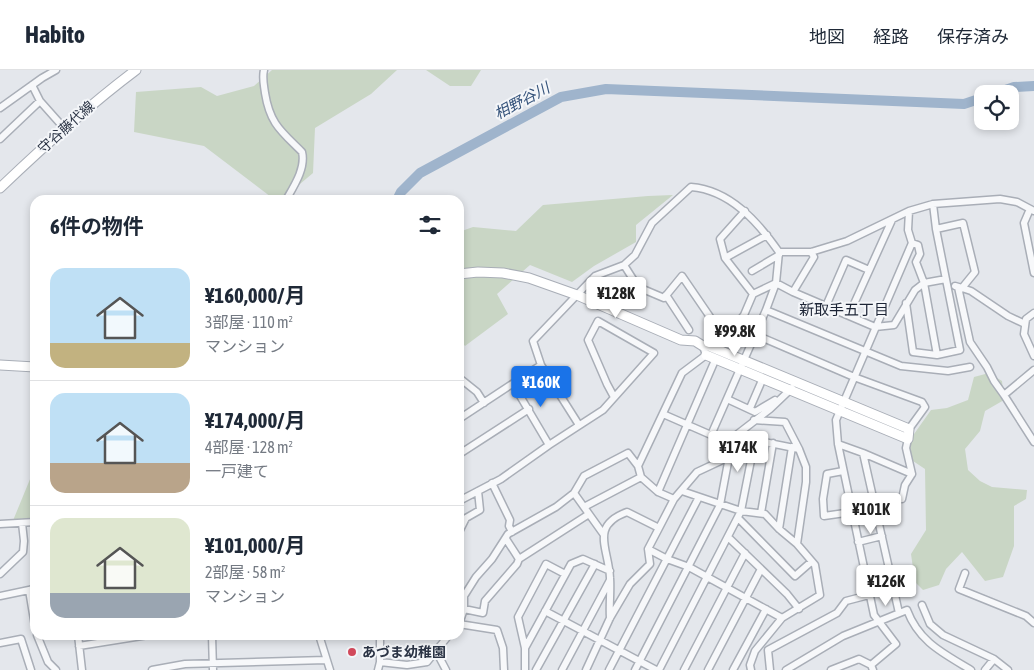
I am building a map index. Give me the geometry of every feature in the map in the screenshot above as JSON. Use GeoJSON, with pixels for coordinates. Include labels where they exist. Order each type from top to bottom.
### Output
{"type":"FeatureCollection","features":[{"type":"Feature","properties":{"kind":"street"},"geometry":{"type":"LineString","coordinates":[[0,108],[56,70]]}},
{"type":"Feature","properties":{"kind":"street","name":"守谷藤代線"},"geometry":{"type":"LineString","coordinates":[[1,184],[98,99],[136,70]]}},
{"type":"Feature","properties":{"kind":"street"},"geometry":{"type":"LineString","coordinates":[[264,70],[262,76],[267,106],[272,120],[302,152],[304,159],[289,195]]}},
{"type":"Feature","properties":{"kind":"street"},"geometry":{"type":"LineString","coordinates":[[32,85],[40,101],[64,128]]}},
{"type":"Feature","properties":{"kind":"street"},"geometry":{"type":"LineString","coordinates":[[0,139],[40,101]]}},
{"type":"Feature","properties":{"kind":"street"},"geometry":{"type":"LineString","coordinates":[[579,425],[542,365],[533,342],[595,276],[624,265],[635,255],[652,223],[692,187],[704,188],[723,196],[745,211],[767,235],[779,253],[776,283],[756,335],[712,435],[663,414]]}},
{"type":"Feature","properties":{"kind":"street"},"geometry":{"type":"LineString","coordinates":[[752,271],[779,253],[811,252],[857,238],[909,211],[934,204],[1000,199],[1017,202],[1032,210],[1024,223],[1032,254],[1034,273]]}},
{"type":"Feature","properties":{"kind":"street"},"geometry":{"type":"LineString","coordinates":[[906,303],[913,352],[937,355],[960,350],[936,229],[934,204]]}},
{"type":"Feature","properties":{"kind":"street"},"geometry":{"type":"LineString","coordinates":[[745,211],[720,239],[725,258],[753,294]]}},
{"type":"Feature","properties":{"kind":"street"},"geometry":{"type":"LineString","coordinates":[[830,670],[859,659],[872,668],[896,644],[874,615],[843,471],[836,420],[912,243],[908,230],[909,211]]}},
{"type":"Feature","properties":{"kind":"street"},"geometry":{"type":"LineString","coordinates":[[849,315],[892,220]]}},
{"type":"Feature","properties":{"kind":"street"},"geometry":{"type":"LineString","coordinates":[[936,229],[963,223],[975,272],[960,287]]}},
{"type":"Feature","properties":{"kind":"street"},"geometry":{"type":"LineString","coordinates":[[725,258],[767,235]]}},
{"type":"Feature","properties":{"kind":"street"},"geometry":{"type":"LineString","coordinates":[[912,243],[918,245],[920,254],[916,262],[924,283],[937,355]]}},
{"type":"Feature","properties":{"kind":"street"},"geometry":{"type":"LineString","coordinates":[[793,292],[814,257],[811,252]]}},
{"type":"Feature","properties":{"kind":"street"},"geometry":{"type":"LineString","coordinates":[[826,306],[846,260],[869,270]]}},
{"type":"Feature","properties":{"kind":"street"},"geometry":{"type":"LineString","coordinates":[[624,265],[638,287],[664,298],[682,276],[721,333]]}},
{"type":"Feature","properties":{"kind":"street"},"geometry":{"type":"LineString","coordinates":[[464,273],[503,273],[529,278],[577,295],[681,340],[695,340],[716,358],[798,383],[908,439]]}},
{"type":"Feature","properties":{"kind":"street"},"geometry":{"type":"LineString","coordinates":[[776,283],[875,327],[894,325],[915,290],[924,283],[947,282],[971,291],[1008,316],[1025,324]]}},
{"type":"Feature","properties":{"kind":"street"},"geometry":{"type":"LineString","coordinates":[[638,466],[682,373],[721,333],[731,331],[744,315],[753,294],[776,283]]}},
{"type":"Feature","properties":{"kind":"street"},"geometry":{"type":"LineString","coordinates":[[960,287],[970,342],[1034,442]]}},
{"type":"Feature","properties":{"kind":"street"},"geometry":{"type":"LineString","coordinates":[[666,295],[689,330]]}},
{"type":"Feature","properties":{"kind":"street"},"geometry":{"type":"LineString","coordinates":[[766,310],[901,366],[948,371],[970,367]]}},
{"type":"Feature","properties":{"kind":"street"},"geometry":{"type":"LineString","coordinates":[[1034,313],[1026,320],[1024,334],[1034,356]]}},
{"type":"Feature","properties":{"kind":"street"},"geometry":{"type":"LineString","coordinates":[[464,498],[501,479],[549,444],[602,410],[614,397],[654,353],[598,321],[588,340],[606,384],[614,397]]}},
{"type":"Feature","properties":{"kind":"street"},"geometry":{"type":"LineString","coordinates":[[756,335],[854,377],[922,402],[925,407],[909,429],[906,448],[912,474],[905,485],[902,499]]}},
{"type":"Feature","properties":{"kind":"street"},"geometry":{"type":"LineString","coordinates":[[706,349],[743,365],[763,378],[791,390],[909,429]]}},
{"type":"Feature","properties":{"kind":"street"},"geometry":{"type":"LineString","coordinates":[[658,492],[716,358]]}},
{"type":"Feature","properties":{"kind":"street"},"geometry":{"type":"LineString","coordinates":[[464,416],[542,365]]}},
{"type":"Feature","properties":{"kind":"street"},"geometry":{"type":"LineString","coordinates":[[0,366],[30,367]]}},
{"type":"Feature","properties":{"kind":"street"},"geometry":{"type":"LineString","coordinates":[[1004,395],[1034,370]]}},
{"type":"Feature","properties":{"kind":"street"},"geometry":{"type":"LineString","coordinates":[[750,408],[763,378]]}},
{"type":"Feature","properties":{"kind":"street"},"geometry":{"type":"LineString","coordinates":[[464,382],[477,392],[484,403]]}},
{"type":"Feature","properties":{"kind":"street"},"geometry":{"type":"LineString","coordinates":[[635,670],[690,567],[720,505],[735,436],[770,409],[798,383]]}},
{"type":"Feature","properties":{"kind":"street"},"geometry":{"type":"LineString","coordinates":[[513,384],[549,444]]}},
{"type":"Feature","properties":{"kind":"street"},"geometry":{"type":"LineString","coordinates":[[727,399],[750,408],[755,412],[775,400]]}},
{"type":"Feature","properties":{"kind":"street"},"geometry":{"type":"LineString","coordinates":[[464,451],[529,409]]}},
{"type":"Feature","properties":{"kind":"street"},"geometry":{"type":"LineString","coordinates":[[754,420],[785,422],[806,467],[806,482],[797,544]]}},
{"type":"Feature","properties":{"kind":"street"},"geometry":{"type":"LineString","coordinates":[[735,436],[796,448]]}},
{"type":"Feature","properties":{"kind":"street"},"geometry":{"type":"LineString","coordinates":[[545,611],[658,670],[741,511],[755,440]]}},
{"type":"Feature","properties":{"kind":"street"},"geometry":{"type":"LineString","coordinates":[[762,513],[773,443]]}},
{"type":"Feature","properties":{"kind":"street"},"geometry":{"type":"LineString","coordinates":[[838,444],[912,474]]}},
{"type":"Feature","properties":{"kind":"street"},"geometry":{"type":"LineString","coordinates":[[779,529],[796,448]]}},
{"type":"Feature","properties":{"kind":"street"},"geometry":{"type":"LineString","coordinates":[[588,514],[519,559],[517,564],[485,601],[483,613],[464,610],[464,596],[508,534],[556,507],[574,493],[584,476],[628,453],[638,466],[641,477],[658,492],[674,499]]}},
{"type":"Feature","properties":{"kind":"street"},"geometry":{"type":"LineString","coordinates":[[863,453],[899,613]]}},
{"type":"Feature","properties":{"kind":"street"},"geometry":{"type":"LineString","coordinates":[[586,670],[610,618],[630,584],[650,564],[648,549],[674,499],[698,472],[729,457]]}},
{"type":"Feature","properties":{"kind":"street"},"geometry":{"type":"LineString","coordinates":[[843,471],[827,474],[822,499],[824,516],[852,512]]}},
{"type":"Feature","properties":{"kind":"street"},"geometry":{"type":"LineString","coordinates":[[584,507],[641,477]]}},
{"type":"Feature","properties":{"kind":"street"},"geometry":{"type":"LineString","coordinates":[[492,483],[510,520],[509,526],[512,532]]}},
{"type":"Feature","properties":{"kind":"street"},"geometry":{"type":"LineString","coordinates":[[464,522],[466,518],[480,510],[478,491]]}},
{"type":"Feature","properties":{"kind":"street"},"geometry":{"type":"LineString","coordinates":[[682,491],[741,511],[765,514],[797,544],[810,562],[815,565],[820,595],[782,618],[754,651],[750,665],[751,670]]}},
{"type":"Feature","properties":{"kind":"street"},"geometry":{"type":"LineString","coordinates":[[574,493],[604,536]]}},
{"type":"Feature","properties":{"kind":"street"},"geometry":{"type":"LineString","coordinates":[[609,670],[699,497]]}},
{"type":"Feature","properties":{"kind":"street"},"geometry":{"type":"LineString","coordinates":[[610,618],[610,571],[604,536],[605,530],[614,517],[627,512],[659,528]]}},
{"type":"Feature","properties":{"kind":"street"},"geometry":{"type":"LineString","coordinates":[[738,518],[795,576],[810,562]]}},
{"type":"Feature","properties":{"kind":"street"},"geometry":{"type":"LineString","coordinates":[[0,524],[30,522]]}},
{"type":"Feature","properties":{"kind":"street"},"geometry":{"type":"LineString","coordinates":[[0,574],[23,552],[22,523]]}},
{"type":"Feature","properties":{"kind":"street"},"geometry":{"type":"LineString","coordinates":[[858,542],[882,536]]}},
{"type":"Feature","properties":{"kind":"street"},"geometry":{"type":"LineString","coordinates":[[728,537],[787,594],[799,609]]}},
{"type":"Feature","properties":{"kind":"street"},"geometry":{"type":"LineString","coordinates":[[506,539],[519,559]]}},
{"type":"Feature","properties":{"kind":"street"},"geometry":{"type":"LineString","coordinates":[[648,549],[667,559],[690,567],[782,618]]}},
{"type":"Feature","properties":{"kind":"street"},"geometry":{"type":"LineString","coordinates":[[684,670],[745,553]]}},
{"type":"Feature","properties":{"kind":"street"},"geometry":{"type":"LineString","coordinates":[[525,648],[571,564],[583,558],[610,571]]}},
{"type":"Feature","properties":{"kind":"street"},"geometry":{"type":"LineString","coordinates":[[525,670],[525,648],[518,617],[546,564],[565,574]]}},
{"type":"Feature","properties":{"kind":"street"},"geometry":{"type":"LineString","coordinates":[[536,670],[595,564]]}},
{"type":"Feature","properties":{"kind":"street"},"geometry":{"type":"LineString","coordinates":[[708,670],[761,569]]}},
{"type":"Feature","properties":{"kind":"street"},"geometry":{"type":"LineString","coordinates":[[965,573],[959,589],[1026,616],[1034,623]]}},
{"type":"Feature","properties":{"kind":"street"},"geometry":{"type":"LineString","coordinates":[[562,670],[610,579]]}},
{"type":"Feature","properties":{"kind":"street"},"geometry":{"type":"LineString","coordinates":[[0,596],[30,589]]}},
{"type":"Feature","properties":{"kind":"street"},"geometry":{"type":"LineString","coordinates":[[770,670],[768,650],[836,613],[846,601],[869,595]]}},
{"type":"Feature","properties":{"kind":"street"},"geometry":{"type":"LineString","coordinates":[[922,605],[930,624],[943,635],[994,659],[1008,670]]}},
{"type":"Feature","properties":{"kind":"street"},"geometry":{"type":"LineString","coordinates":[[733,670],[766,609]]}},
{"type":"Feature","properties":{"kind":"street"},"geometry":{"type":"LineString","coordinates":[[786,670],[844,636],[907,610],[912,624],[922,636],[939,651],[971,670]]}},
{"type":"Feature","properties":{"kind":"street"},"geometry":{"type":"LineString","coordinates":[[464,625],[497,630],[504,648],[504,670]]}},
{"type":"Feature","properties":{"kind":"street"},"geometry":{"type":"LineString","coordinates":[[0,642],[21,639],[31,670]]}},
{"type":"Feature","properties":{"kind":"street"},"geometry":{"type":"LineString","coordinates":[[38,640],[48,662],[56,670]]}},
{"type":"Feature","properties":{"kind":"street"},"geometry":{"type":"LineString","coordinates":[[78,640],[82,670]]}},
{"type":"Feature","properties":{"kind":"street"},"geometry":{"type":"LineString","coordinates":[[79,646],[117,640]]}},
{"type":"Feature","properties":{"kind":"street"},"geometry":{"type":"LineString","coordinates":[[212,640],[213,667]]}},
{"type":"Feature","properties":{"kind":"street"},"geometry":{"type":"LineString","coordinates":[[320,640],[330,670]]}},
{"type":"Feature","properties":{"kind":"street"},"geometry":{"type":"LineString","coordinates":[[378,670],[380,640]]}},
{"type":"Feature","properties":{"kind":"street"},"geometry":{"type":"LineString","coordinates":[[380,662],[409,668],[427,662],[445,640]]}},
{"type":"Feature","properties":{"kind":"street"},"geometry":{"type":"LineString","coordinates":[[436,651],[446,670]]}},
{"type":"Feature","properties":{"kind":"street"},"geometry":{"type":"LineString","coordinates":[[985,670],[994,659]]}},
{"type":"Feature","properties":{"kind":"street"},"geometry":{"type":"LineString","coordinates":[[152,670],[185,664],[213,667],[326,660]]}},
{"type":"Feature","properties":{"kind":"green space"},"geometry":{"type":"Polygon","coordinates":[[[272,70],[397,70],[371,94],[315,128],[313,173],[287,195],[268,195],[204,146],[134,132],[136,92],[201,87],[217,96],[254,86],[272,70]]]}},
{"type":"Feature","properties":{"kind":"green space"},"geometry":{"type":"Polygon","coordinates":[[[426,70],[481,70],[471,86],[450,86],[426,70]]]}},
{"type":"Feature","properties":{"kind":"green space"},"geometry":{"type":"Polygon","coordinates":[[[673,195],[636,225],[636,242],[594,266],[572,282],[530,265],[497,294],[508,314],[465,346],[464,345],[464,230],[473,227],[516,231],[543,205],[673,195]]]}},
{"type":"Feature","properties":{"kind":"green space"},"geometry":{"type":"Polygon","coordinates":[[[989,373],[1002,381],[1004,400],[985,411],[980,431],[965,449],[968,470],[980,481],[992,487],[1027,490],[1026,499],[1014,506],[1014,546],[1003,577],[985,581],[962,552],[946,569],[939,585],[923,590],[915,582],[911,554],[926,530],[925,469],[913,461],[907,444],[931,410],[947,408],[968,400],[974,377],[989,373]]]}},
{"type":"Feature","properties":{"kind":"green space"},"geometry":{"type":"Polygon","coordinates":[[[30,479],[30,522],[12,523],[30,479]]]}},
{"type":"Feature","properties":{"kind":"waterway","name":"相野谷川"},"geometry":{"type":"LineString","coordinates":[[1019,87],[1034,86]]}},
{"type":"Feature","properties":{"kind":"waterway","name":"相野谷川"},"geometry":{"type":"LineString","coordinates":[[400,195],[420,173],[561,97],[606,89],[964,104],[974,101]]}},
{"type":"Feature","properties":{"kind":"place","name":"あづま幼稚園"},"geometry":{"type":"Point","coordinates":[352,652]}},
{"type":"Feature","properties":{"kind":"district","name":"新取手五丁目"},"geometry":{"type":"Point","coordinates":[844,310]}}]}
